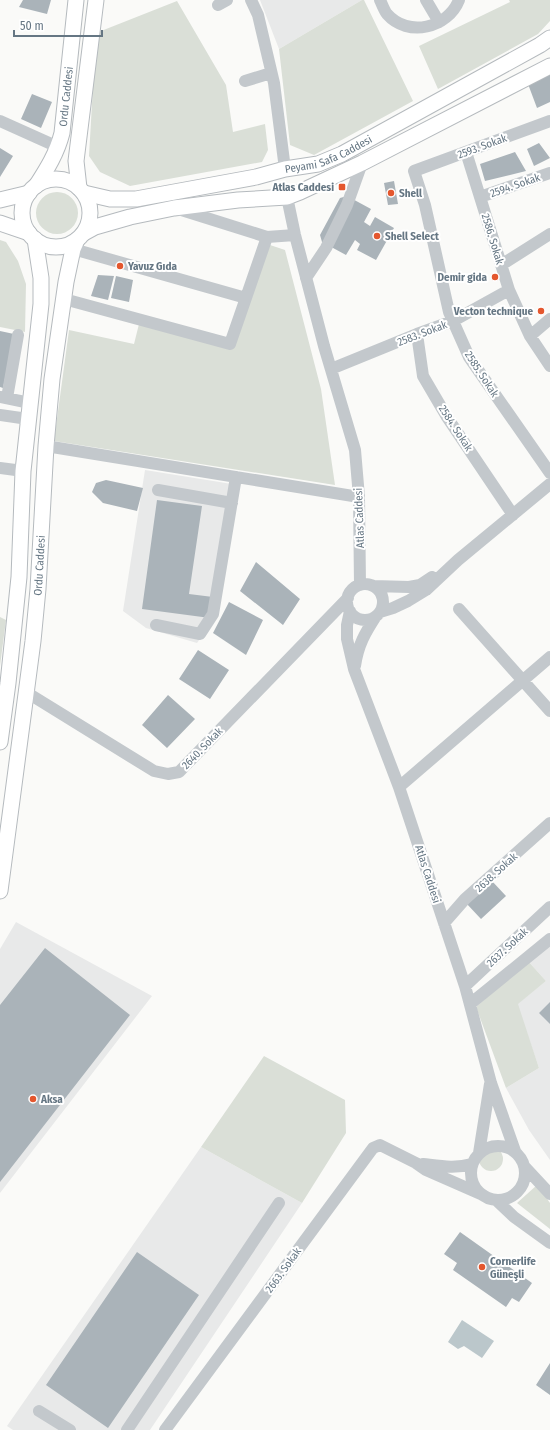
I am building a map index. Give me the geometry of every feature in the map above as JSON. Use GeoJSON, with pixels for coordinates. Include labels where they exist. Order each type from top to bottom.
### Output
{"type":"FeatureCollection","features":[{"type":"Feature","properties":{"kind":"main road","name":"Ordu Caddesi"},"geometry":{"type":"LineString","coordinates":[[32,189],[51,162],[58,148],[62,133],[76,0]]}},
{"type":"Feature","properties":{"kind":"main road","name":"Ordu Caddesi"},"geometry":{"type":"LineString","coordinates":[[81,190],[76,161],[96,0]]}},
{"type":"Feature","properties":{"kind":"main road","name":"Peyami Safa Caddesi"},"geometry":{"type":"LineString","coordinates":[[81,190],[110,199],[136,199],[318,164],[342,154],[540,45],[550,38]]}},
{"type":"Feature","properties":{"kind":"main road","name":"Peyami Safa Caddesi"},"geometry":{"type":"LineString","coordinates":[[78,240],[95,228],[130,217],[174,208],[286,196],[310,188],[362,163],[550,66]]}},
{"type":"Feature","properties":{"kind":"main road"},"geometry":{"type":"LineString","coordinates":[[280,171],[272,183],[274,190],[286,196]]}},
{"type":"Feature","properties":{"kind":"main road"},"geometry":{"type":"LineString","coordinates":[[0,200],[32,189],[46,181],[57,179],[69,181],[81,190],[89,202],[90,213],[89,223],[78,240],[67,245],[56,247],[44,245],[32,236],[0,223]]}},
{"type":"Feature","properties":{"kind":"main road"},"geometry":{"type":"LineString","coordinates":[[32,189],[24,202],[22,213],[24,224],[32,236]]}},
{"type":"Feature","properties":{"kind":"main road","name":"Ordu Caddesi"},"geometry":{"type":"LineString","coordinates":[[0,742],[19,577],[23,471],[41,296],[41,278],[32,236]]}},
{"type":"Feature","properties":{"kind":"main road","name":"Ordu Caddesi"},"geometry":{"type":"LineString","coordinates":[[0,891],[33,641],[38,589],[46,446],[52,379],[64,299],[78,240]]}},
{"type":"Feature","properties":{"kind":"street"},"geometry":{"type":"LineString","coordinates":[[250,0],[258,15],[274,83],[280,171]]}},
{"type":"Feature","properties":{"kind":"street"},"geometry":{"type":"LineString","coordinates":[[426,0],[442,21]]}},
{"type":"Feature","properties":{"kind":"street"},"geometry":{"type":"LineString","coordinates":[[434,0],[442,21]]}},
{"type":"Feature","properties":{"kind":"street"},"geometry":{"type":"LineString","coordinates":[[385,2],[387,13],[394,19],[409,26],[425,27],[442,21],[454,10],[459,0]]}},
{"type":"Feature","properties":{"kind":"street"},"geometry":{"type":"LineString","coordinates":[[245,81],[271,73]]}},
{"type":"Feature","properties":{"kind":"street"},"geometry":{"type":"LineString","coordinates":[[0,121],[58,148]]}},
{"type":"Feature","properties":{"kind":"street","name":"2593. Sokak"},"geometry":{"type":"LineString","coordinates":[[414,171],[550,121]]}},
{"type":"Feature","properties":{"kind":"street","name":"2586. Sokak"},"geometry":{"type":"LineString","coordinates":[[466,152],[509,290],[530,336],[550,366]]}},
{"type":"Feature","properties":{"kind":"street"},"geometry":{"type":"LineString","coordinates":[[306,278],[326,248],[347,205],[362,163]]}},
{"type":"Feature","properties":{"kind":"street","name":"2585. Sokak"},"geometry":{"type":"LineString","coordinates":[[414,171],[425,205],[449,312],[469,357],[550,473]]}},
{"type":"Feature","properties":{"kind":"street","name":"2594. Sokak"},"geometry":{"type":"LineString","coordinates":[[480,197],[550,173]]}},
{"type":"Feature","properties":{"kind":"street","name":"Atlas Caddesi"},"geometry":{"type":"LineString","coordinates":[[286,196],[306,278],[355,450],[359,498],[360,585]]}},
{"type":"Feature","properties":{"kind":"street"},"geometry":{"type":"LineString","coordinates":[[174,208],[267,237],[295,235]]}},
{"type":"Feature","properties":{"kind":"street"},"geometry":{"type":"LineString","coordinates":[[501,265],[550,234]]}},
{"type":"Feature","properties":{"kind":"street"},"geometry":{"type":"LineString","coordinates":[[64,299],[230,344],[267,237]]}},
{"type":"Feature","properties":{"kind":"street"},"geometry":{"type":"LineString","coordinates":[[78,240],[246,298]]}},
{"type":"Feature","properties":{"kind":"street","name":"2583. Sokak"},"geometry":{"type":"LineString","coordinates":[[331,369],[453,321],[509,290]]}},
{"type":"Feature","properties":{"kind":"street"},"geometry":{"type":"LineString","coordinates":[[530,336],[550,319]]}},
{"type":"Feature","properties":{"kind":"street","name":"2584. Sokak"},"geometry":{"type":"LineString","coordinates":[[417,334],[423,376],[448,417],[513,515]]}},
{"type":"Feature","properties":{"kind":"street"},"geometry":{"type":"LineString","coordinates":[[18,335],[3,398],[30,403]]}},
{"type":"Feature","properties":{"kind":"street"},"geometry":{"type":"LineString","coordinates":[[0,415],[28,419]]}},
{"type":"Feature","properties":{"kind":"street"},"geometry":{"type":"LineString","coordinates":[[46,446],[359,498]]}},
{"type":"Feature","properties":{"kind":"street"},"geometry":{"type":"LineString","coordinates":[[0,468],[23,471]]}},
{"type":"Feature","properties":{"kind":"street"},"geometry":{"type":"LineString","coordinates":[[156,625],[200,634],[214,614],[236,477]]}},
{"type":"Feature","properties":{"kind":"street"},"geometry":{"type":"LineString","coordinates":[[458,560],[420,585],[409,587],[360,585],[352,590],[348,598],[350,611],[359,619],[371,619],[378,614],[408,601],[426,590],[458,560],[550,484]]}},
{"type":"Feature","properties":{"kind":"street"},"geometry":{"type":"LineString","coordinates":[[158,490],[232,503]]}},
{"type":"Feature","properties":{"kind":"street"},"geometry":{"type":"LineString","coordinates":[[354,669],[357,651],[362,640],[383,606],[383,600],[378,590],[373,586]]}},
{"type":"Feature","properties":{"kind":"street","name":"2640. Sokak"},"geometry":{"type":"LineString","coordinates":[[26,692],[154,771],[168,774],[179,772],[348,598]]}},
{"type":"Feature","properties":{"kind":"street"},"geometry":{"type":"LineString","coordinates":[[459,608],[550,712]]}},
{"type":"Feature","properties":{"kind":"street","name":"Atlas Caddesi"},"geometry":{"type":"LineString","coordinates":[[350,611],[346,625],[347,639],[354,669],[399,787],[465,986],[491,1083],[514,1151]]}},
{"type":"Feature","properties":{"kind":"street"},"geometry":{"type":"LineString","coordinates":[[399,787],[550,657]]}},
{"type":"Feature","properties":{"kind":"street","name":"2638. Sokak"},"geometry":{"type":"LineString","coordinates":[[444,923],[465,899],[550,824]]}},
{"type":"Feature","properties":{"kind":"street","name":"2637. Sokak"},"geometry":{"type":"LineString","coordinates":[[465,986],[550,907]]}},
{"type":"Feature","properties":{"kind":"street"},"geometry":{"type":"LineString","coordinates":[[470,1004],[550,939]]}},
{"type":"Feature","properties":{"kind":"street","name":"Atlas Caddesi"},"geometry":{"type":"LineString","coordinates":[[479,1153],[491,1083]]}},
{"type":"Feature","properties":{"kind":"street","name":"2663. Sokak"},"geometry":{"type":"LineString","coordinates":[[165,1430],[373,1148],[380,1146],[416,1163]]}},
{"type":"Feature","properties":{"kind":"street"},"geometry":{"type":"LineString","coordinates":[[483,1195],[476,1189],[472,1182],[470,1173],[472,1164],[479,1153],[492,1146],[508,1147],[521,1158],[525,1175],[519,1190],[512,1196],[505,1199],[496,1200]]}},
{"type":"Feature","properties":{"kind":"street"},"geometry":{"type":"LineString","coordinates":[[416,1163],[448,1168],[462,1167],[472,1164]]}},
{"type":"Feature","properties":{"kind":"street"},"geometry":{"type":"LineString","coordinates":[[416,1163],[426,1170],[496,1200],[514,1217],[550,1243]]}},
{"type":"Feature","properties":{"kind":"street"},"geometry":{"type":"LineString","coordinates":[[524,1166],[550,1194]]}},
{"type":"Feature","properties":{"kind":"street"},"geometry":{"type":"LineString","coordinates":[[127,1430],[280,1203]]}},
{"type":"Feature","properties":{"kind":"street"},"geometry":{"type":"LineString","coordinates":[[39,1411],[70,1430]]}},
{"type":"Feature","properties":{"kind":"shaded area"},"geometry":{"type":"Polygon","coordinates":[[[260,0],[362,0],[279,49],[260,0]]]}},
{"type":"Feature","properties":{"kind":"shaded area"},"geometry":{"type":"Polygon","coordinates":[[[364,0],[413,101],[314,155],[290,145],[279,49],[364,0]]]}},
{"type":"Feature","properties":{"kind":"shaded area"},"geometry":{"type":"Polygon","coordinates":[[[509,0],[550,0],[550,21],[538,34],[438,89],[419,46],[510,2],[509,0]]]}},
{"type":"Feature","properties":{"kind":"shaded area"},"geometry":{"type":"Polygon","coordinates":[[[177,1],[226,85],[233,132],[265,124],[268,150],[262,162],[130,186],[100,172],[89,156],[96,33],[177,1]]]}},
{"type":"Feature","properties":{"kind":"shaded area"},"geometry":{"type":"Polygon","coordinates":[[[57,192],[65,194],[74,202],[78,213],[76,221],[68,230],[57,234],[49,232],[40,224],[36,213],[38,205],[46,196],[57,192]]]}},
{"type":"Feature","properties":{"kind":"shaded area"},"geometry":{"type":"Polygon","coordinates":[[[0,240],[6,242],[18,261],[26,284],[25,332],[0,327],[0,240]]]}},
{"type":"Feature","properties":{"kind":"shaded area"},"geometry":{"type":"Polygon","coordinates":[[[270,245],[285,250],[321,389],[335,485],[54,441],[69,330],[134,344],[139,324],[233,348],[270,245]]]}},
{"type":"Feature","properties":{"kind":"shaded area"},"geometry":{"type":"Polygon","coordinates":[[[145,470],[238,485],[216,616],[197,643],[146,628],[123,611],[145,470]]]}},
{"type":"Feature","properties":{"kind":"shaded area"},"geometry":{"type":"Polygon","coordinates":[[[0,617],[6,620],[0,666],[0,617]]]}},
{"type":"Feature","properties":{"kind":"shaded area","name":"Aksa"},"geometry":{"type":"Polygon","coordinates":[[[16,922],[152,996],[0,1193],[0,949],[16,922]]]}},
{"type":"Feature","properties":{"kind":"shaded area"},"geometry":{"type":"Polygon","coordinates":[[[550,941],[550,1160],[529,1130],[506,1088],[539,1068],[517,1004],[546,981],[528,961],[550,941]]]}},
{"type":"Feature","properties":{"kind":"shaded area"},"geometry":{"type":"Polygon","coordinates":[[[528,961],[546,981],[518,1004],[539,1068],[506,1088],[476,1007],[528,961]]]}},
{"type":"Feature","properties":{"kind":"shaded area"},"geometry":{"type":"Polygon","coordinates":[[[264,1056],[345,1100],[346,1133],[302,1203],[201,1147],[264,1056]]]}},
{"type":"Feature","properties":{"kind":"shaded area"},"geometry":{"type":"Polygon","coordinates":[[[201,1147],[302,1203],[150,1430],[13,1430],[7,1426],[201,1147]]]}},
{"type":"Feature","properties":{"kind":"shaded area"},"geometry":{"type":"Polygon","coordinates":[[[491,1147],[499,1151],[503,1159],[499,1167],[491,1171],[483,1167],[479,1159],[483,1151],[491,1147]]]}},
{"type":"Feature","properties":{"kind":"shaded area"},"geometry":{"type":"Polygon","coordinates":[[[537,1185],[550,1203],[550,1229],[517,1203],[537,1185]]]}},
{"type":"Feature","properties":{"kind":"shaded area"},"geometry":{"type":"Polygon","coordinates":[[[462,1320],[494,1341],[482,1358],[464,1346],[458,1349],[448,1342],[462,1320]]]}},
{"type":"Feature","properties":{"kind":"building"},"geometry":{"type":"Polygon","coordinates":[[[23,0],[51,0],[47,14],[19,7],[23,0]]]}},
{"type":"Feature","properties":{"kind":"building"},"geometry":{"type":"Polygon","coordinates":[[[550,74],[550,102],[537,108],[528,84],[550,74]]]}},
{"type":"Feature","properties":{"kind":"building"},"geometry":{"type":"Polygon","coordinates":[[[32,94],[52,102],[41,128],[21,119],[32,94]]]}},
{"type":"Feature","properties":{"kind":"building"},"geometry":{"type":"Polygon","coordinates":[[[539,143],[550,158],[534,166],[527,149],[539,143]]]}},
{"type":"Feature","properties":{"kind":"building"},"geometry":{"type":"Polygon","coordinates":[[[0,148],[13,156],[0,177],[0,148]]]}},
{"type":"Feature","properties":{"kind":"building"},"geometry":{"type":"Polygon","coordinates":[[[515,152],[526,171],[485,181],[480,164],[515,152]]]}},
{"type":"Feature","properties":{"kind":"building","name":"Shell"},"geometry":{"type":"Polygon","coordinates":[[[394,181],[398,204],[388,205],[384,183],[394,181]]]}},
{"type":"Feature","properties":{"kind":"building"},"geometry":{"type":"Polygon","coordinates":[[[347,196],[371,209],[364,222],[370,226],[375,217],[394,228],[376,260],[357,250],[360,244],[355,240],[346,255],[322,242],[320,235],[340,198],[347,196]]]}},
{"type":"Feature","properties":{"kind":"building"},"geometry":{"type":"Polygon","coordinates":[[[98,275],[114,276],[108,300],[91,296],[98,275]]]}},
{"type":"Feature","properties":{"kind":"building"},"geometry":{"type":"Polygon","coordinates":[[[116,276],[133,280],[129,302],[111,298],[116,276]]]}},
{"type":"Feature","properties":{"kind":"building"},"geometry":{"type":"Polygon","coordinates":[[[0,331],[14,334],[3,388],[0,387],[0,331]]]}},
{"type":"Feature","properties":{"kind":"building"},"geometry":{"type":"Polygon","coordinates":[[[106,480],[143,488],[137,511],[103,503],[92,492],[96,483],[106,480]]]}},
{"type":"Feature","properties":{"kind":"building"},"geometry":{"type":"Polygon","coordinates":[[[157,500],[202,506],[189,594],[213,597],[210,618],[142,609],[157,500]]]}},
{"type":"Feature","properties":{"kind":"building"},"geometry":{"type":"Polygon","coordinates":[[[256,562],[300,599],[283,625],[240,591],[256,562]]]}},
{"type":"Feature","properties":{"kind":"building"},"geometry":{"type":"Polygon","coordinates":[[[229,602],[263,620],[246,655],[213,633],[229,602]]]}},
{"type":"Feature","properties":{"kind":"building"},"geometry":{"type":"Polygon","coordinates":[[[198,650],[229,670],[210,699],[179,679],[198,650]]]}},
{"type":"Feature","properties":{"kind":"building"},"geometry":{"type":"Polygon","coordinates":[[[168,695],[195,719],[167,748],[142,725],[168,695]]]}},
{"type":"Feature","properties":{"kind":"building"},"geometry":{"type":"Polygon","coordinates":[[[491,880],[506,896],[481,919],[466,903],[491,880]]]}},
{"type":"Feature","properties":{"kind":"building","name":"Aksa"},"geometry":{"type":"Polygon","coordinates":[[[45,948],[130,1015],[0,1182],[0,1005],[45,948]]]}},
{"type":"Feature","properties":{"kind":"building"},"geometry":{"type":"Polygon","coordinates":[[[550,1002],[550,1024],[539,1013],[550,1002]]]}},
{"type":"Feature","properties":{"kind":"building","name":"Cornerlife Güneşli"},"geometry":{"type":"Polygon","coordinates":[[[460,1232],[532,1283],[519,1302],[512,1298],[506,1307],[453,1270],[457,1263],[444,1254],[460,1232]]]}},
{"type":"Feature","properties":{"kind":"building"},"geometry":{"type":"Polygon","coordinates":[[[137,1252],[199,1295],[108,1428],[46,1385],[137,1252]]]}},
{"type":"Feature","properties":{"kind":"building"},"geometry":{"type":"Polygon","coordinates":[[[550,1363],[550,1395],[536,1385],[550,1363]]]}},
{"type":"Feature","properties":{"kind":"place","name":"Atlas Caddesi"},"geometry":{"type":"Point","coordinates":[342,187]}},
{"type":"Feature","properties":{"kind":"place","name":"Shell"},"geometry":{"type":"Point","coordinates":[391,193]}},
{"type":"Feature","properties":{"kind":"place","name":"Shell Select"},"geometry":{"type":"Point","coordinates":[377,236]}},
{"type":"Feature","properties":{"kind":"place","name":"Yavuz Gıda"},"geometry":{"type":"Point","coordinates":[120,266]}},
{"type":"Feature","properties":{"kind":"place","name":"Demir gida"},"geometry":{"type":"Point","coordinates":[495,277]}},
{"type":"Feature","properties":{"kind":"place","name":"Vecton technique"},"geometry":{"type":"Point","coordinates":[541,311]}},
{"type":"Feature","properties":{"kind":"place","name":"Aksa"},"geometry":{"type":"Point","coordinates":[33,1099]}},
{"type":"Feature","properties":{"kind":"place","name":"Cornerlife Güneşli"},"geometry":{"type":"Point","coordinates":[482,1267]}}]}
